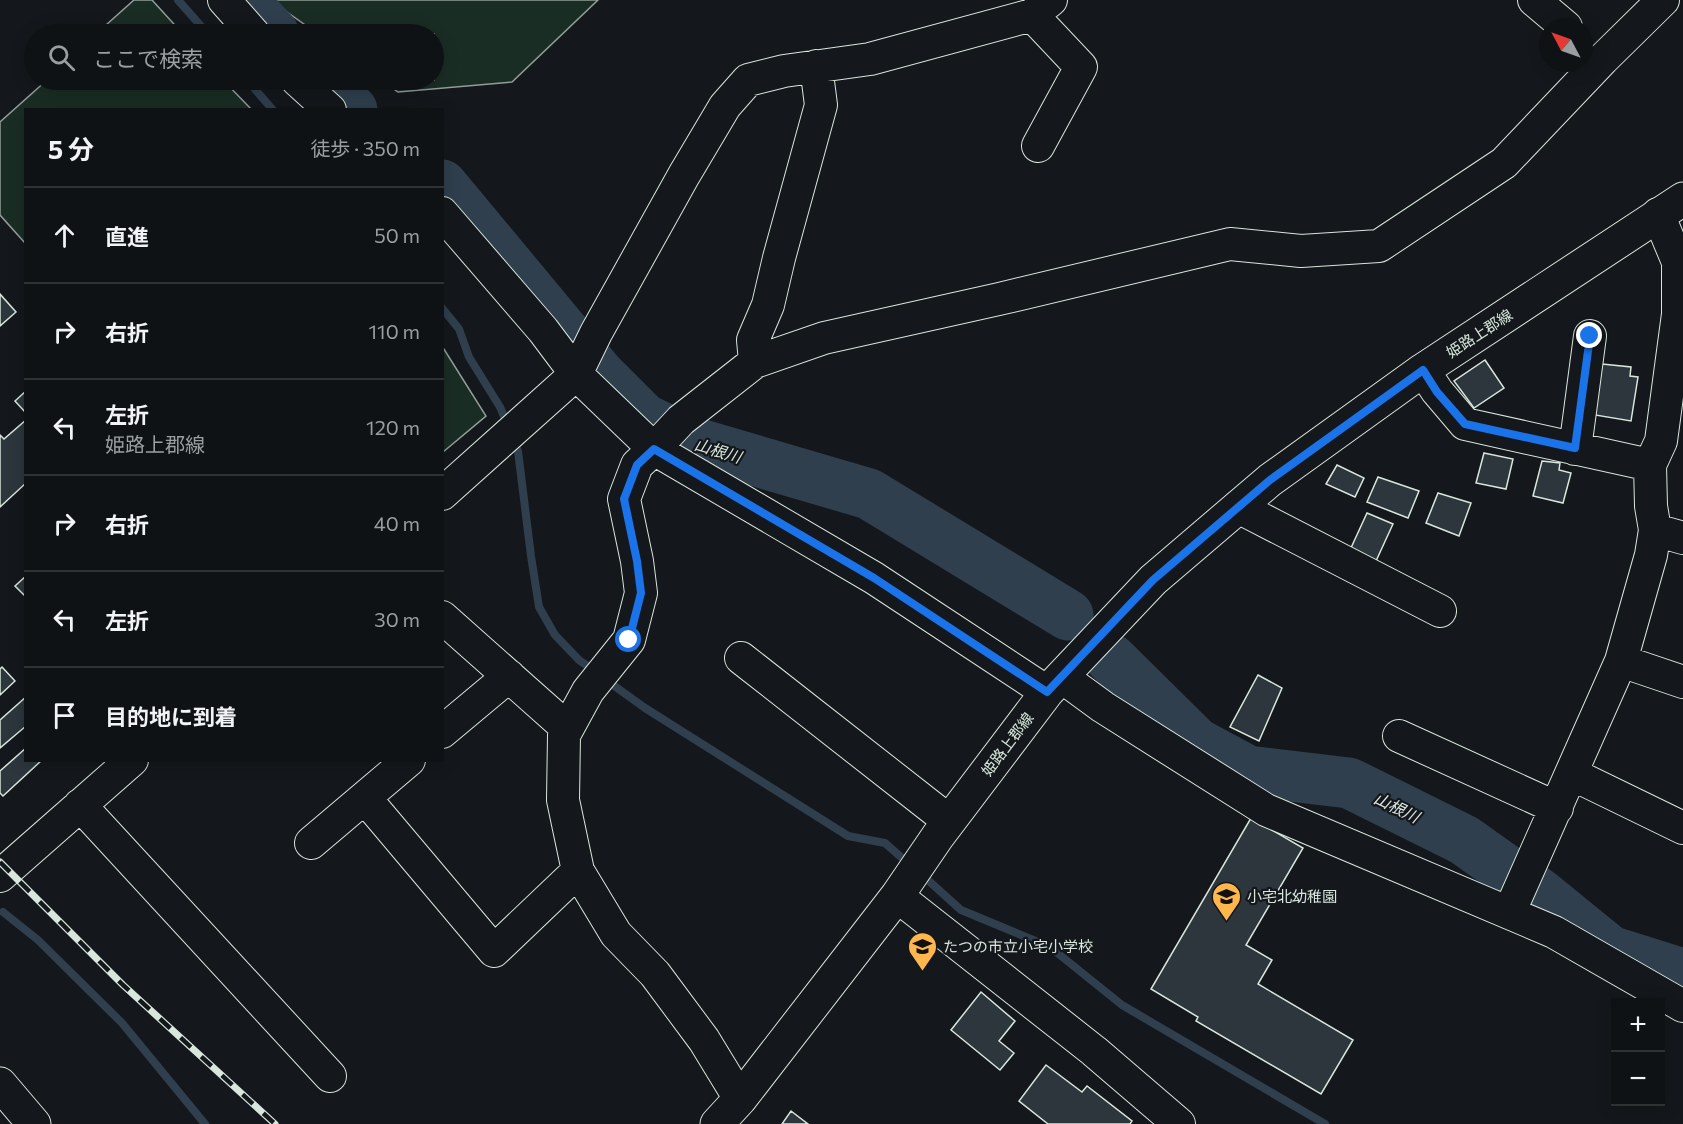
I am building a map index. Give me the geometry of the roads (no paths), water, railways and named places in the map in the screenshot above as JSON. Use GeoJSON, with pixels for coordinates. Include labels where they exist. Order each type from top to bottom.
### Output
{"type":"FeatureCollection","features":[{"type":"Feature","properties":{"kind":"main road","name":"姫路上郡線"},"geometry":{"type":"LineString","coordinates":[[717,1124],[740,1099],[902,888],[943,828],[1055,685],[1153,580],[1270,480],[1423,370],[1671,207]]}},
{"type":"Feature","properties":{"kind":"main road"},"geometry":{"type":"LineString","coordinates":[[0,1084],[34,1124]]}},
{"type":"Feature","properties":{"kind":"street"},"geometry":{"type":"LineString","coordinates":[[224,0],[245,24]]}},
{"type":"Feature","properties":{"kind":"street"},"geometry":{"type":"LineString","coordinates":[[1534,0],[1555,18]]}},
{"type":"Feature","properties":{"kind":"street"},"geometry":{"type":"LineString","coordinates":[[740,1099],[704,1040],[655,974],[616,934],[578,871],[563,800],[564,735],[588,691],[629,640],[641,593],[624,499],[637,465],[666,435],[755,362],[825,338],[1230,244],[1301,251],[1379,246],[1504,164],[1594,51],[1663,0]]}},
{"type":"Feature","properties":{"kind":"street"},"geometry":{"type":"LineString","coordinates":[[444,492],[576,374],[596,333],[684,175],[725,106],[748,80],[784,70],[870,59],[1042,7],[1082,67],[1038,146]]}},
{"type":"Feature","properties":{"kind":"street"},"geometry":{"type":"LineString","coordinates":[[755,362],[753,340],[768,305],[778,258],[821,105],[816,66]]}},
{"type":"Feature","properties":{"kind":"street"},"geometry":{"type":"LineString","coordinates":[[308,90],[328,108]]}},
{"type":"Feature","properties":{"kind":"street"},"geometry":{"type":"LineString","coordinates":[[1509,913],[1621,661],[1652,555],[1669,534],[1651,506],[1650,465],[1661,441],[1675,398],[1678,262],[1671,207]]}},
{"type":"Feature","properties":{"kind":"street"},"geometry":{"type":"LineString","coordinates":[[444,215],[543,330],[576,374],[874,578],[1055,685],[1103,707],[1266,810],[1554,932],[1683,1006]]}},
{"type":"Feature","properties":{"kind":"street"},"geometry":{"type":"LineString","coordinates":[[1575,448],[1590,336]]}},
{"type":"Feature","properties":{"kind":"street"},"geometry":{"type":"LineString","coordinates":[[1423,370],[1437,392],[1465,424],[1650,465]]}},
{"type":"Feature","properties":{"kind":"street"},"geometry":{"type":"LineString","coordinates":[[1238,507],[1440,611]]}},
{"type":"Feature","properties":{"kind":"street"},"geometry":{"type":"LineString","coordinates":[[444,618],[567,728]]}},
{"type":"Feature","properties":{"kind":"street"},"geometry":{"type":"LineString","coordinates":[[741,658],[943,828]]}},
{"type":"Feature","properties":{"kind":"street"},"geometry":{"type":"LineString","coordinates":[[1621,661],[1683,682]]}},
{"type":"Feature","properties":{"kind":"street"},"geometry":{"type":"LineString","coordinates":[[444,730],[509,676]]}},
{"type":"Feature","properties":{"kind":"street"},"geometry":{"type":"LineString","coordinates":[[1399,736],[1557,808]]}},
{"type":"Feature","properties":{"kind":"street"},"geometry":{"type":"LineString","coordinates":[[0,876],[130,762]]}},
{"type":"Feature","properties":{"kind":"street"},"geometry":{"type":"LineString","coordinates":[[311,843],[365,798],[397,764]]}},
{"type":"Feature","properties":{"kind":"street"},"geometry":{"type":"LineString","coordinates":[[1572,774],[1683,828]]}},
{"type":"Feature","properties":{"kind":"street"},"geometry":{"type":"LineString","coordinates":[[365,798],[494,951],[578,871]]}},
{"type":"Feature","properties":{"kind":"street"},"geometry":{"type":"LineString","coordinates":[[80,805],[330,1076]]}},
{"type":"Feature","properties":{"kind":"street"},"geometry":{"type":"LineString","coordinates":[[902,888],[1179,1124]]}},
{"type":"Feature","properties":{"kind":"waterway"},"geometry":{"type":"LineString","coordinates":[[178,0],[199,24]]}},
{"type":"Feature","properties":{"kind":"waterway","name":"山根川"},"geometry":{"type":"LineString","coordinates":[[242,0],[265,24]]}},
{"type":"Feature","properties":{"kind":"waterway"},"geometry":{"type":"LineString","coordinates":[[256,90],[271,108]]}},
{"type":"Feature","properties":{"kind":"waterway","name":"山根川"},"geometry":{"type":"LineString","coordinates":[[329,90],[350,108]]}},
{"type":"Feature","properties":{"kind":"waterway","name":"山根川"},"geometry":{"type":"LineString","coordinates":[[444,187],[599,374],[644,419],[692,442],[869,494],[1068,615]]}},
{"type":"Feature","properties":{"kind":"waterway"},"geometry":{"type":"LineString","coordinates":[[444,310],[459,329],[469,357],[500,407],[509,428]]}},
{"type":"Feature","properties":{"kind":"waterway"},"geometry":{"type":"LineString","coordinates":[[514,440],[518,451],[539,607],[555,635],[579,660],[596,672]]}},
{"type":"Feature","properties":{"kind":"waterway","name":"山根川"},"geometry":{"type":"LineString","coordinates":[[1111,659],[1196,743],[1248,771],[1349,783],[1464,840],[1540,894],[1610,951],[1683,974]]}},
{"type":"Feature","properties":{"kind":"waterway"},"geometry":{"type":"LineString","coordinates":[[606,680],[645,708],[848,836],[885,843],[910,865]]}},
{"type":"Feature","properties":{"kind":"waterway"},"geometry":{"type":"LineString","coordinates":[[920,873],[961,910],[1050,947],[1122,1005],[1325,1124]]}},
{"type":"Feature","properties":{"kind":"waterway"},"geometry":{"type":"LineString","coordinates":[[3,912],[38,940],[122,1023],[205,1124]]}},
{"type":"Feature","properties":{"kind":"railway"},"geometry":{"type":"LineString","coordinates":[[0,862],[123,985],[275,1124]]}},
{"type":"Feature","properties":{"kind":"place","name":"小宅北幼稚園"},"geometry":{"type":"Point","coordinates":[1226,922]}},
{"type":"Feature","properties":{"kind":"place","name":"たつの市立小宅小学校"},"geometry":{"type":"Point","coordinates":[922,972]}}]}
